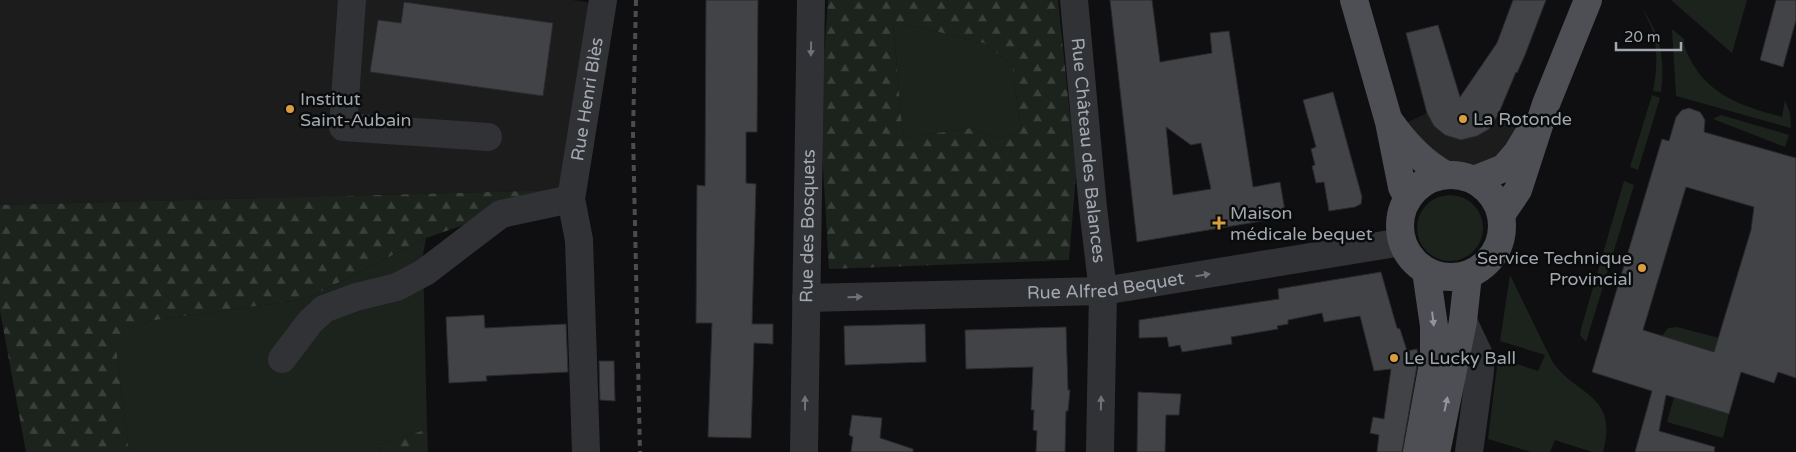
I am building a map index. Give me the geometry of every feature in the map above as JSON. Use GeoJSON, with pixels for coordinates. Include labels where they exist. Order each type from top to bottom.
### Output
{"type":"FeatureCollection","features":[{"type":"Feature","properties":{"kind":"main road"},"geometry":{"type":"LineString","coordinates":[[1354,0],[1389,122],[1402,187],[1408,198]]}},
{"type":"Feature","properties":{"kind":"main road"},"geometry":{"type":"LineString","coordinates":[[1501,215],[1518,190],[1546,104],[1588,0]]}},
{"type":"Feature","properties":{"kind":"main road"},"geometry":{"type":"LineString","coordinates":[[1474,180],[1504,168],[1517,153],[1546,104]]}},
{"type":"Feature","properties":{"kind":"main road"},"geometry":{"type":"LineString","coordinates":[[1389,122],[1405,143],[1433,168],[1446,175]]}},
{"type":"Feature","properties":{"kind":"main road"},"geometry":{"type":"LineString","coordinates":[[1446,175],[1474,180],[1486,189],[1495,201],[1501,215],[1502,226],[1498,247],[1490,259],[1468,275],[1446,277],[1426,271],[1410,258],[1402,242],[1399,227],[1401,212],[1408,198],[1418,186],[1446,175]]}},
{"type":"Feature","properties":{"kind":"main road"},"geometry":{"type":"LineString","coordinates":[[1417,452],[1434,358],[1434,326],[1426,271]]}},
{"type":"Feature","properties":{"kind":"main road"},"geometry":{"type":"LineString","coordinates":[[1436,452],[1463,321],[1468,275]]}},
{"type":"Feature","properties":{"kind":"street"},"geometry":{"type":"LineString","coordinates":[[352,0],[343,127],[488,136]]}},
{"type":"Feature","properties":{"kind":"street","name":"Rue Henri Blès"},"geometry":{"type":"LineString","coordinates":[[571,199],[603,0]]}},
{"type":"Feature","properties":{"kind":"street","name":"Rue des Bosquets"},"geometry":{"type":"LineString","coordinates":[[804,452],[811,0]]}},
{"type":"Feature","properties":{"kind":"street","name":"Rue Château des Balances"},"geometry":{"type":"LineString","coordinates":[[1074,0],[1093,208],[1103,291],[1100,452]]}},
{"type":"Feature","properties":{"kind":"street"},"geometry":{"type":"LineString","coordinates":[[282,359],[310,322],[324,309],[356,297],[398,287],[424,272],[501,214],[571,199],[579,240],[586,452]]}},
{"type":"Feature","properties":{"kind":"street","name":"Rue Alfred Bequet"},"geometry":{"type":"LineString","coordinates":[[806,298],[1103,291],[1402,242]]}},
{"type":"Feature","properties":{"kind":"street"},"geometry":{"type":"LineString","coordinates":[[1463,321],[1480,357],[1480,371],[1469,452]]}},
{"type":"Feature","properties":{"kind":"shaded area","name":"Institut Saint-Aubain"},"geometry":{"type":"Polygon","coordinates":[[[0,0],[572,0],[600,4],[564,190],[0,205],[0,0]]]}},
{"type":"Feature","properties":{"kind":"shaded area"},"geometry":{"type":"Polygon","coordinates":[[[1427,113],[1497,116],[1525,128],[1512,149],[1474,167],[1460,166],[1434,157],[1406,123],[1427,113]]]}},
{"type":"Feature","properties":{"kind":"green space"},"geometry":{"type":"Polygon","coordinates":[[[828,0],[1058,0],[1076,174],[1069,260],[829,269],[820,115],[828,0]],[[893,21],[903,138],[971,128],[999,139],[1021,130],[1012,65],[984,43],[893,21]]]}},
{"type":"Feature","properties":{"kind":"green space"},"geometry":{"type":"Polygon","coordinates":[[[1671,0],[1747,0],[1732,53],[1671,0]]]}},
{"type":"Feature","properties":{"kind":"green space"},"geometry":{"type":"Polygon","coordinates":[[[1643,10],[1658,39],[1662,59],[1661,92],[1653,91],[1656,47],[1652,29],[1643,10]]]}},
{"type":"Feature","properties":{"kind":"green space"},"geometry":{"type":"Polygon","coordinates":[[[893,21],[984,43],[1012,65],[1021,130],[999,139],[971,128],[903,138],[893,21]]]}},
{"type":"Feature","properties":{"kind":"green space"},"geometry":{"type":"Polygon","coordinates":[[[1672,29],[1684,39],[1685,48],[1691,61],[1708,84],[1730,99],[1782,117],[1785,100],[1790,113],[1791,128],[1676,96],[1672,29]]]}},
{"type":"Feature","properties":{"kind":"green space"},"geometry":{"type":"Polygon","coordinates":[[[1652,95],[1660,98],[1638,170],[1630,167],[1652,95]]]}},
{"type":"Feature","properties":{"kind":"green space"},"geometry":{"type":"Polygon","coordinates":[[[1721,115],[1789,135],[1785,147],[1713,119],[1721,115]]]}},
{"type":"Feature","properties":{"kind":"green space"},"geometry":{"type":"Polygon","coordinates":[[[1624,181],[1634,185],[1586,342],[1580,335],[1581,329],[1624,181]]]}},
{"type":"Feature","properties":{"kind":"green space"},"geometry":{"type":"Polygon","coordinates":[[[564,190],[426,238],[306,299],[148,321],[116,348],[129,452],[26,452],[0,311],[0,205],[564,190]]]}},
{"type":"Feature","properties":{"kind":"green space"},"geometry":{"type":"Polygon","coordinates":[[[1450,195],[1463,197],[1478,210],[1481,215],[1483,228],[1481,241],[1468,256],[1463,259],[1450,261],[1437,259],[1422,246],[1419,241],[1417,228],[1419,215],[1432,200],[1437,197],[1450,195]]]}},
{"type":"Feature","properties":{"kind":"green space"},"geometry":{"type":"Polygon","coordinates":[[[426,238],[423,255],[427,429],[381,445],[380,452],[129,452],[116,348],[148,321],[306,299],[426,238]]]}},
{"type":"Feature","properties":{"kind":"green space"},"geometry":{"type":"Polygon","coordinates":[[[1510,275],[1552,361],[1561,373],[1592,398],[1600,407],[1605,418],[1606,433],[1603,452],[1592,452],[1555,440],[1550,452],[1531,452],[1488,439],[1498,358],[1538,371],[1545,355],[1500,341],[1510,275]]]}},
{"type":"Feature","properties":{"kind":"green space"},"geometry":{"type":"Polygon","coordinates":[[[1677,327],[1719,338],[1715,352],[1662,336],[1668,328],[1677,327]]]}},
{"type":"Feature","properties":{"kind":"green space"},"geometry":{"type":"Polygon","coordinates":[[[1674,397],[1729,414],[1723,438],[1667,422],[1674,397]]]}},
{"type":"Feature","properties":{"kind":"green space"},"geometry":{"type":"Polygon","coordinates":[[[427,429],[428,452],[380,452],[381,445],[427,429]]]}},
{"type":"Feature","properties":{"kind":"building"},"geometry":{"type":"Polygon","coordinates":[[[706,0],[758,0],[757,132],[746,132],[746,183],[756,184],[752,324],[773,324],[773,344],[754,343],[751,438],[708,437],[712,323],[696,323],[697,185],[705,186],[706,0]]]}},
{"type":"Feature","properties":{"kind":"building"},"geometry":{"type":"Polygon","coordinates":[[[1110,0],[1152,0],[1160,62],[1212,53],[1210,33],[1229,31],[1253,187],[1280,182],[1286,217],[1137,242],[1110,0]],[[1166,127],[1173,195],[1211,189],[1201,143],[1191,145],[1166,127]]]}},
{"type":"Feature","properties":{"kind":"building"},"geometry":{"type":"Polygon","coordinates":[[[1513,0],[1546,0],[1525,55],[1498,115],[1489,129],[1477,136],[1461,140],[1445,135],[1434,126],[1427,113],[1406,33],[1438,25],[1460,97],[1497,43],[1513,0]]]}},
{"type":"Feature","properties":{"kind":"building"},"geometry":{"type":"Polygon","coordinates":[[[1776,0],[1796,0],[1796,20],[1783,67],[1760,60],[1776,0]]]}},
{"type":"Feature","properties":{"kind":"building"},"geometry":{"type":"Polygon","coordinates":[[[404,2],[553,23],[543,96],[370,72],[378,20],[401,23],[404,2]]]}},
{"type":"Feature","properties":{"kind":"building"},"geometry":{"type":"Polygon","coordinates":[[[1333,92],[1362,197],[1361,204],[1355,207],[1329,211],[1324,182],[1316,183],[1312,166],[1315,165],[1311,149],[1316,147],[1303,100],[1333,92]]]}},
{"type":"Feature","properties":{"kind":"building"},"geometry":{"type":"Polygon","coordinates":[[[1689,108],[1700,112],[1705,120],[1704,132],[1796,158],[1796,378],[1778,372],[1774,383],[1741,372],[1729,414],[1666,395],[1659,431],[1715,447],[1714,452],[1635,452],[1652,391],[1592,372],[1662,139],[1669,141],[1676,117],[1682,110],[1689,108]],[[1686,187],[1643,330],[1714,352],[1751,230],[1754,207],[1686,187]]]}},
{"type":"Feature","properties":{"kind":"building"},"geometry":{"type":"Polygon","coordinates":[[[1381,272],[1397,328],[1400,329],[1407,351],[1417,349],[1418,360],[1402,452],[1377,452],[1379,435],[1370,433],[1373,417],[1384,419],[1391,369],[1374,371],[1360,316],[1324,322],[1322,313],[1288,320],[1288,324],[1277,326],[1278,329],[1231,337],[1232,344],[1182,352],[1180,345],[1169,347],[1167,337],[1139,338],[1139,320],[1279,299],[1278,289],[1381,272]]]}},
{"type":"Feature","properties":{"kind":"building"},"geometry":{"type":"Polygon","coordinates":[[[484,315],[485,328],[566,324],[568,372],[486,376],[487,381],[449,383],[446,317],[484,315]]]}},
{"type":"Feature","properties":{"kind":"building"},"geometry":{"type":"Polygon","coordinates":[[[925,324],[926,362],[845,365],[844,326],[925,324]]]}},
{"type":"Feature","properties":{"kind":"building"},"geometry":{"type":"Polygon","coordinates":[[[1066,327],[1068,390],[1070,390],[1068,411],[1066,411],[1065,452],[1036,452],[1037,431],[1033,430],[1034,410],[1031,410],[1033,367],[966,369],[965,330],[1066,327]]]}},
{"type":"Feature","properties":{"kind":"building"},"geometry":{"type":"Polygon","coordinates":[[[599,361],[614,361],[615,401],[600,400],[599,361]]]}},
{"type":"Feature","properties":{"kind":"building"},"geometry":{"type":"Polygon","coordinates":[[[1138,392],[1181,394],[1179,415],[1166,415],[1165,452],[1137,452],[1138,392]]]}},
{"type":"Feature","properties":{"kind":"building"},"geometry":{"type":"Polygon","coordinates":[[[852,415],[882,418],[880,438],[913,449],[913,452],[851,452],[853,437],[849,435],[852,415]]]}},
{"type":"Feature","properties":{"kind":"railway"},"geometry":{"type":"LineString","coordinates":[[636,0],[633,133],[640,452]]}},
{"type":"Feature","properties":{"kind":"place","name":"Institut Saint-Aubain"},"geometry":{"type":"Point","coordinates":[290,109]}},
{"type":"Feature","properties":{"kind":"place","name":"La Rotonde"},"geometry":{"type":"Point","coordinates":[1463,119]}},
{"type":"Feature","properties":{"kind":"place","name":"Maison médicale bequet"},"geometry":{"type":"Point","coordinates":[1219,223]}},
{"type":"Feature","properties":{"kind":"place","name":"Service Technique Provincial"},"geometry":{"type":"Point","coordinates":[1642,268]}},
{"type":"Feature","properties":{"kind":"place","name":"Le Lucky Ball"},"geometry":{"type":"Point","coordinates":[1394,358]}}]}
